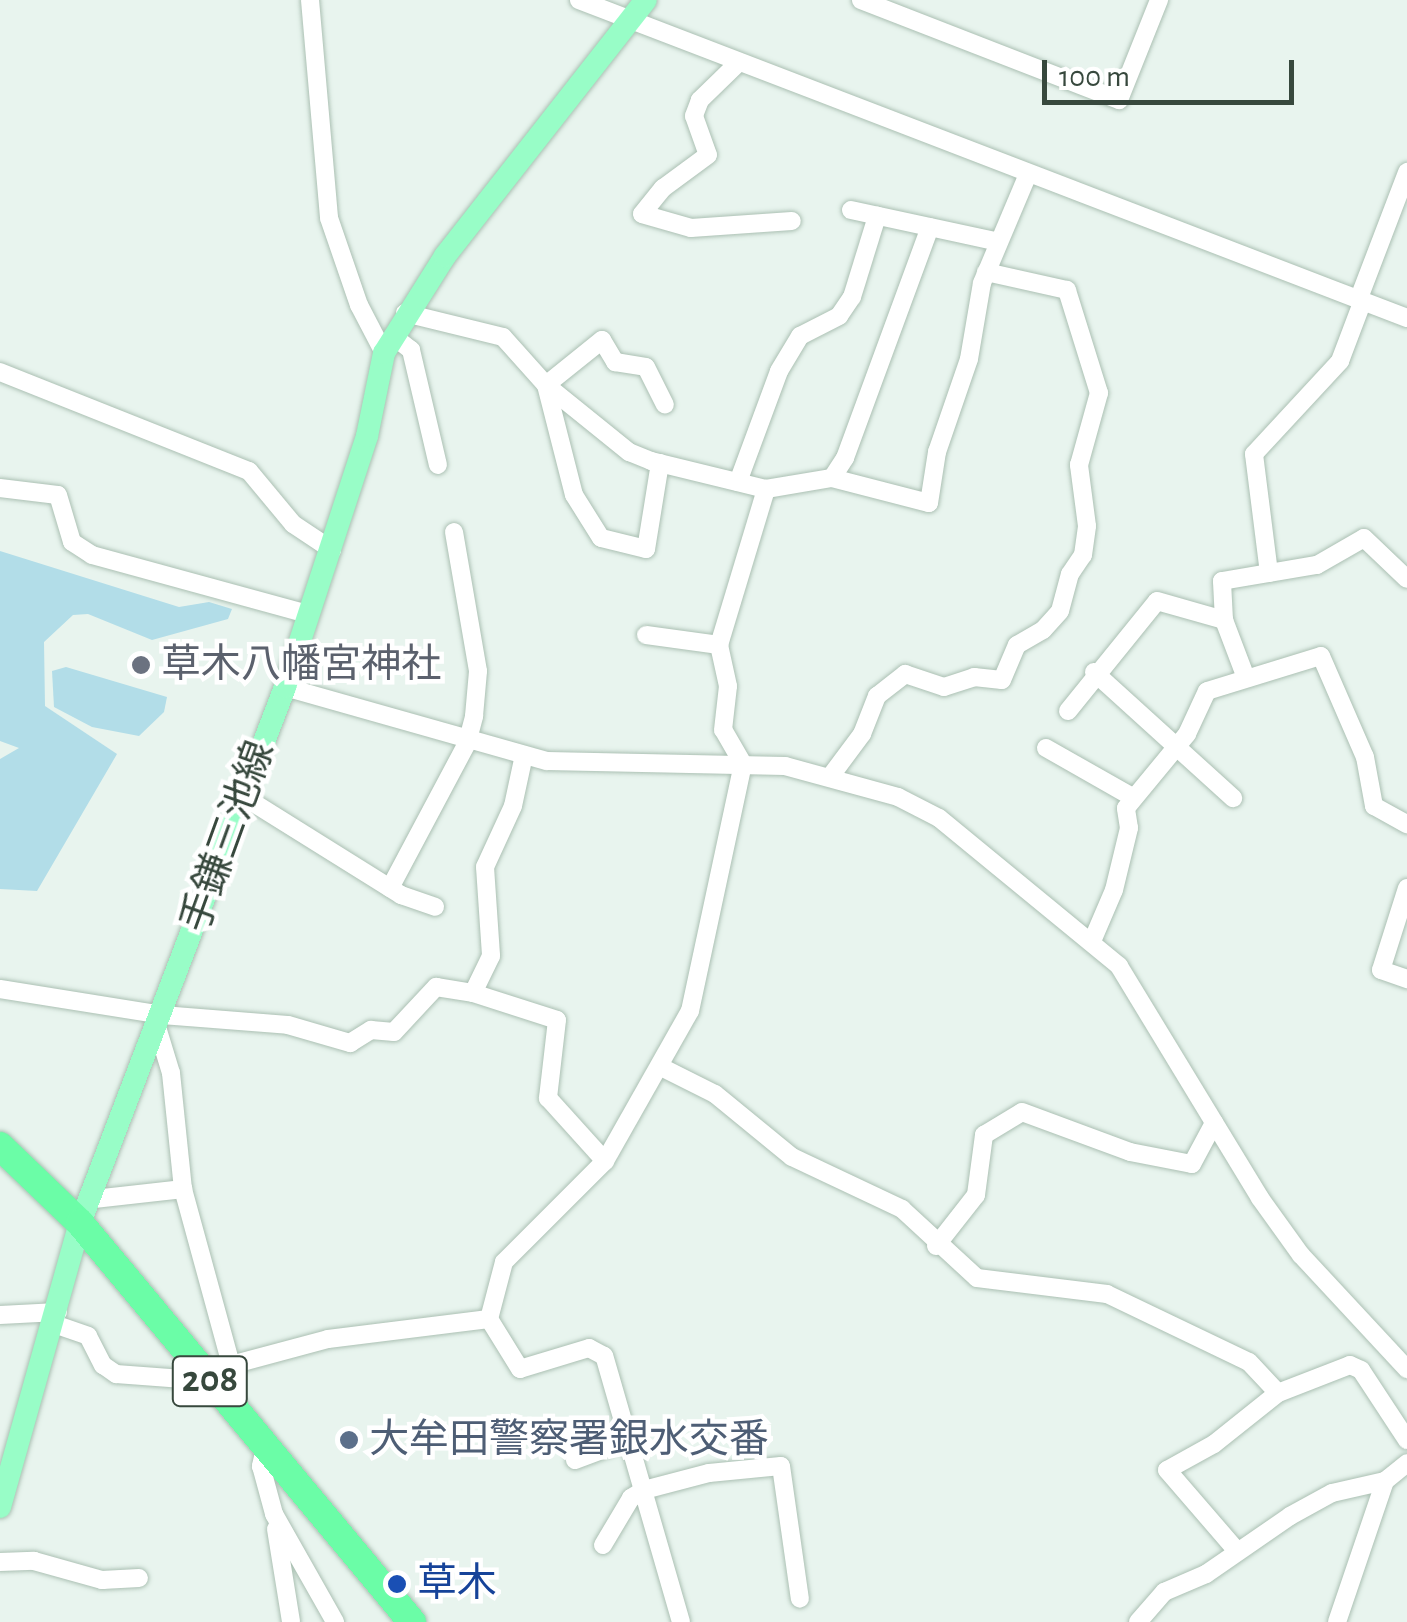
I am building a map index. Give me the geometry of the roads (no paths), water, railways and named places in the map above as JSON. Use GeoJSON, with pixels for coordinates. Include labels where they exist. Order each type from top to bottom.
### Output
{"type":"FeatureCollection","features":[{"type":"Feature","properties":{"kind":"highway","name":"208"},"geometry":{"type":"LineString","coordinates":[[0,1146],[87,1211],[221,1380],[266,1444],[412,1622]]}},
{"type":"Feature","properties":{"kind":"main road","name":"手鎌三池線"},"geometry":{"type":"LineString","coordinates":[[0,1507],[87,1211],[332,550],[367,436],[388,345],[405,312],[646,0]]}},
{"type":"Feature","properties":{"kind":"street"},"geometry":{"type":"LineString","coordinates":[[310,0],[329,218],[358,305],[388,345],[411,350],[438,465]]}},
{"type":"Feature","properties":{"kind":"street"},"geometry":{"type":"LineString","coordinates":[[579,0],[736,64],[1407,318]]}},
{"type":"Feature","properties":{"kind":"street"},"geometry":{"type":"LineString","coordinates":[[861,0],[1119,100],[1159,0]]}},
{"type":"Feature","properties":{"kind":"street"},"geometry":{"type":"LineString","coordinates":[[736,64],[700,100],[694,116],[708,154],[663,188],[642,214],[691,228],[792,221]]}},
{"type":"Feature","properties":{"kind":"street"},"geometry":{"type":"LineString","coordinates":[[1269,573],[1254,454],[1340,361],[1407,172]]}},
{"type":"Feature","properties":{"kind":"street"},"geometry":{"type":"LineString","coordinates":[[405,312],[503,337],[546,385],[629,452],[766,489],[832,478],[929,503],[986,272],[1028,174]]}},
{"type":"Feature","properties":{"kind":"street"},"geometry":{"type":"LineString","coordinates":[[852,210],[999,242]]}},
{"type":"Feature","properties":{"kind":"street"},"geometry":{"type":"LineString","coordinates":[[738,482],[779,371],[800,336],[839,316],[852,297],[877,216]]}},
{"type":"Feature","properties":{"kind":"street"},"geometry":{"type":"LineString","coordinates":[[832,478],[845,458],[930,227]]}},
{"type":"Feature","properties":{"kind":"street"},"geometry":{"type":"LineString","coordinates":[[830,778],[862,734],[877,696],[904,674],[944,687],[974,677],[1002,680],[1017,645],[1044,630],[1060,611],[1070,574],[1083,555],[1087,526],[1079,465],[1099,393],[1067,290],[986,272]]}},
{"type":"Feature","properties":{"kind":"street"},"geometry":{"type":"LineString","coordinates":[[546,385],[602,340],[615,362],[646,367],[666,405]]}},
{"type":"Feature","properties":{"kind":"street"},"geometry":{"type":"LineString","coordinates":[[0,372],[249,472],[294,524],[332,550]]}},
{"type":"Feature","properties":{"kind":"street"},"geometry":{"type":"LineString","coordinates":[[546,385],[574,495],[601,538],[646,549],[660,463]]}},
{"type":"Feature","properties":{"kind":"street"},"geometry":{"type":"LineString","coordinates":[[0,488],[58,495],[72,542],[92,555],[308,614]]}},
{"type":"Feature","properties":{"kind":"street"},"geometry":{"type":"LineString","coordinates":[[681,1622],[644,1490],[597,1349],[520,1369],[488,1320],[504,1262],[605,1162],[664,1068],[695,992],[743,764],[724,730],[728,686],[719,645],[766,489]]}},
{"type":"Feature","properties":{"kind":"street"},"geometry":{"type":"LineString","coordinates":[[390,888],[467,744],[478,671],[454,532]]}},
{"type":"Feature","properties":{"kind":"street"},"geometry":{"type":"LineString","coordinates":[[1246,678],[1224,620],[1222,581],[1317,565],[1364,538],[1407,578]]}},
{"type":"Feature","properties":{"kind":"street"},"geometry":{"type":"LineString","coordinates":[[1068,711],[1094,672],[1157,601],[1224,620]]}},
{"type":"Feature","properties":{"kind":"street"},"geometry":{"type":"LineString","coordinates":[[646,635],[719,645]]}},
{"type":"Feature","properties":{"kind":"street"},"geometry":{"type":"LineString","coordinates":[[1093,940],[1114,890],[1129,828],[1126,808],[1176,746],[1207,690],[1321,656],[1366,757],[1374,806],[1407,824]]}},
{"type":"Feature","properties":{"kind":"street"},"geometry":{"type":"LineString","coordinates":[[1094,672],[1233,798]]}},
{"type":"Feature","properties":{"kind":"street"},"geometry":{"type":"LineString","coordinates":[[284,686],[467,744],[524,755],[743,764],[830,778],[898,797],[939,818],[1093,940],[1118,966],[1301,1255],[1407,1370]]}},
{"type":"Feature","properties":{"kind":"street"},"geometry":{"type":"LineString","coordinates":[[1046,748],[1134,798]]}},
{"type":"Feature","properties":{"kind":"street"},"geometry":{"type":"LineString","coordinates":[[474,993],[490,956],[485,868],[513,806],[524,755]]}},
{"type":"Feature","properties":{"kind":"street"},"geometry":{"type":"LineString","coordinates":[[241,796],[426,909],[435,907]]}},
{"type":"Feature","properties":{"kind":"street"},"geometry":{"type":"LineString","coordinates":[[1407,888],[1380,970],[1407,979]]}},
{"type":"Feature","properties":{"kind":"street"},"geometry":{"type":"LineString","coordinates":[[0,989],[159,1021],[288,1025],[350,1042],[371,1030],[394,1032],[436,987],[474,993],[558,1020],[548,1098],[605,1162]]}},
{"type":"Feature","properties":{"kind":"street"},"geometry":{"type":"LineString","coordinates":[[159,1021],[172,1073],[183,1189],[221,1380]]}},
{"type":"Feature","properties":{"kind":"street"},"geometry":{"type":"LineString","coordinates":[[664,1068],[714,1094],[792,1158],[902,1208],[936,1246],[977,1278],[1107,1294],[1249,1362],[1278,1393]]}},
{"type":"Feature","properties":{"kind":"street"},"geometry":{"type":"LineString","coordinates":[[936,1246],[976,1195],[984,1135],[1022,1112],[1130,1152],[1192,1164],[1214,1123]]}},
{"type":"Feature","properties":{"kind":"street"},"geometry":{"type":"LineString","coordinates":[[87,1211],[183,1189]]}},
{"type":"Feature","properties":{"kind":"street"},"geometry":{"type":"LineString","coordinates":[[0,1315],[56,1318],[88,1336],[102,1364],[116,1374],[221,1380],[328,1340],[488,1320]]}},
{"type":"Feature","properties":{"kind":"street"},"geometry":{"type":"LineString","coordinates":[[1236,1551],[1167,1470],[1214,1444],[1278,1393],[1350,1365],[1361,1370],[1407,1440]]}},
{"type":"Feature","properties":{"kind":"street"},"geometry":{"type":"LineString","coordinates":[[575,1460],[626,1440]]}},
{"type":"Feature","properties":{"kind":"street"},"geometry":{"type":"LineString","coordinates":[[266,1444],[261,1466],[274,1514],[291,1622]]}},
{"type":"Feature","properties":{"kind":"street"},"geometry":{"type":"LineString","coordinates":[[1138,1622],[1164,1592],[1206,1574],[1236,1551],[1332,1494],[1385,1481],[1407,1463]]}},
{"type":"Feature","properties":{"kind":"street"},"geometry":{"type":"LineString","coordinates":[[603,1546],[631,1498],[644,1490],[709,1473],[781,1466],[800,1599]]}},
{"type":"Feature","properties":{"kind":"street"},"geometry":{"type":"LineString","coordinates":[[1337,1622],[1385,1481]]}},
{"type":"Feature","properties":{"kind":"street"},"geometry":{"type":"LineString","coordinates":[[274,1514],[335,1622]]}},
{"type":"Feature","properties":{"kind":"street"},"geometry":{"type":"LineString","coordinates":[[0,1562],[34,1561],[102,1580],[113,1575],[139,1578]]}},
{"type":"Feature","properties":{"kind":"place","name":"草木八幡宮神社"},"geometry":{"type":"Point","coordinates":[141,665]}},
{"type":"Feature","properties":{"kind":"place","name":"大牟田警察署銀水交番"},"geometry":{"type":"Point","coordinates":[349,1440]}},
{"type":"Feature","properties":{"kind":"place","name":"草木"},"geometry":{"type":"Point","coordinates":[397,1584]}}]}
